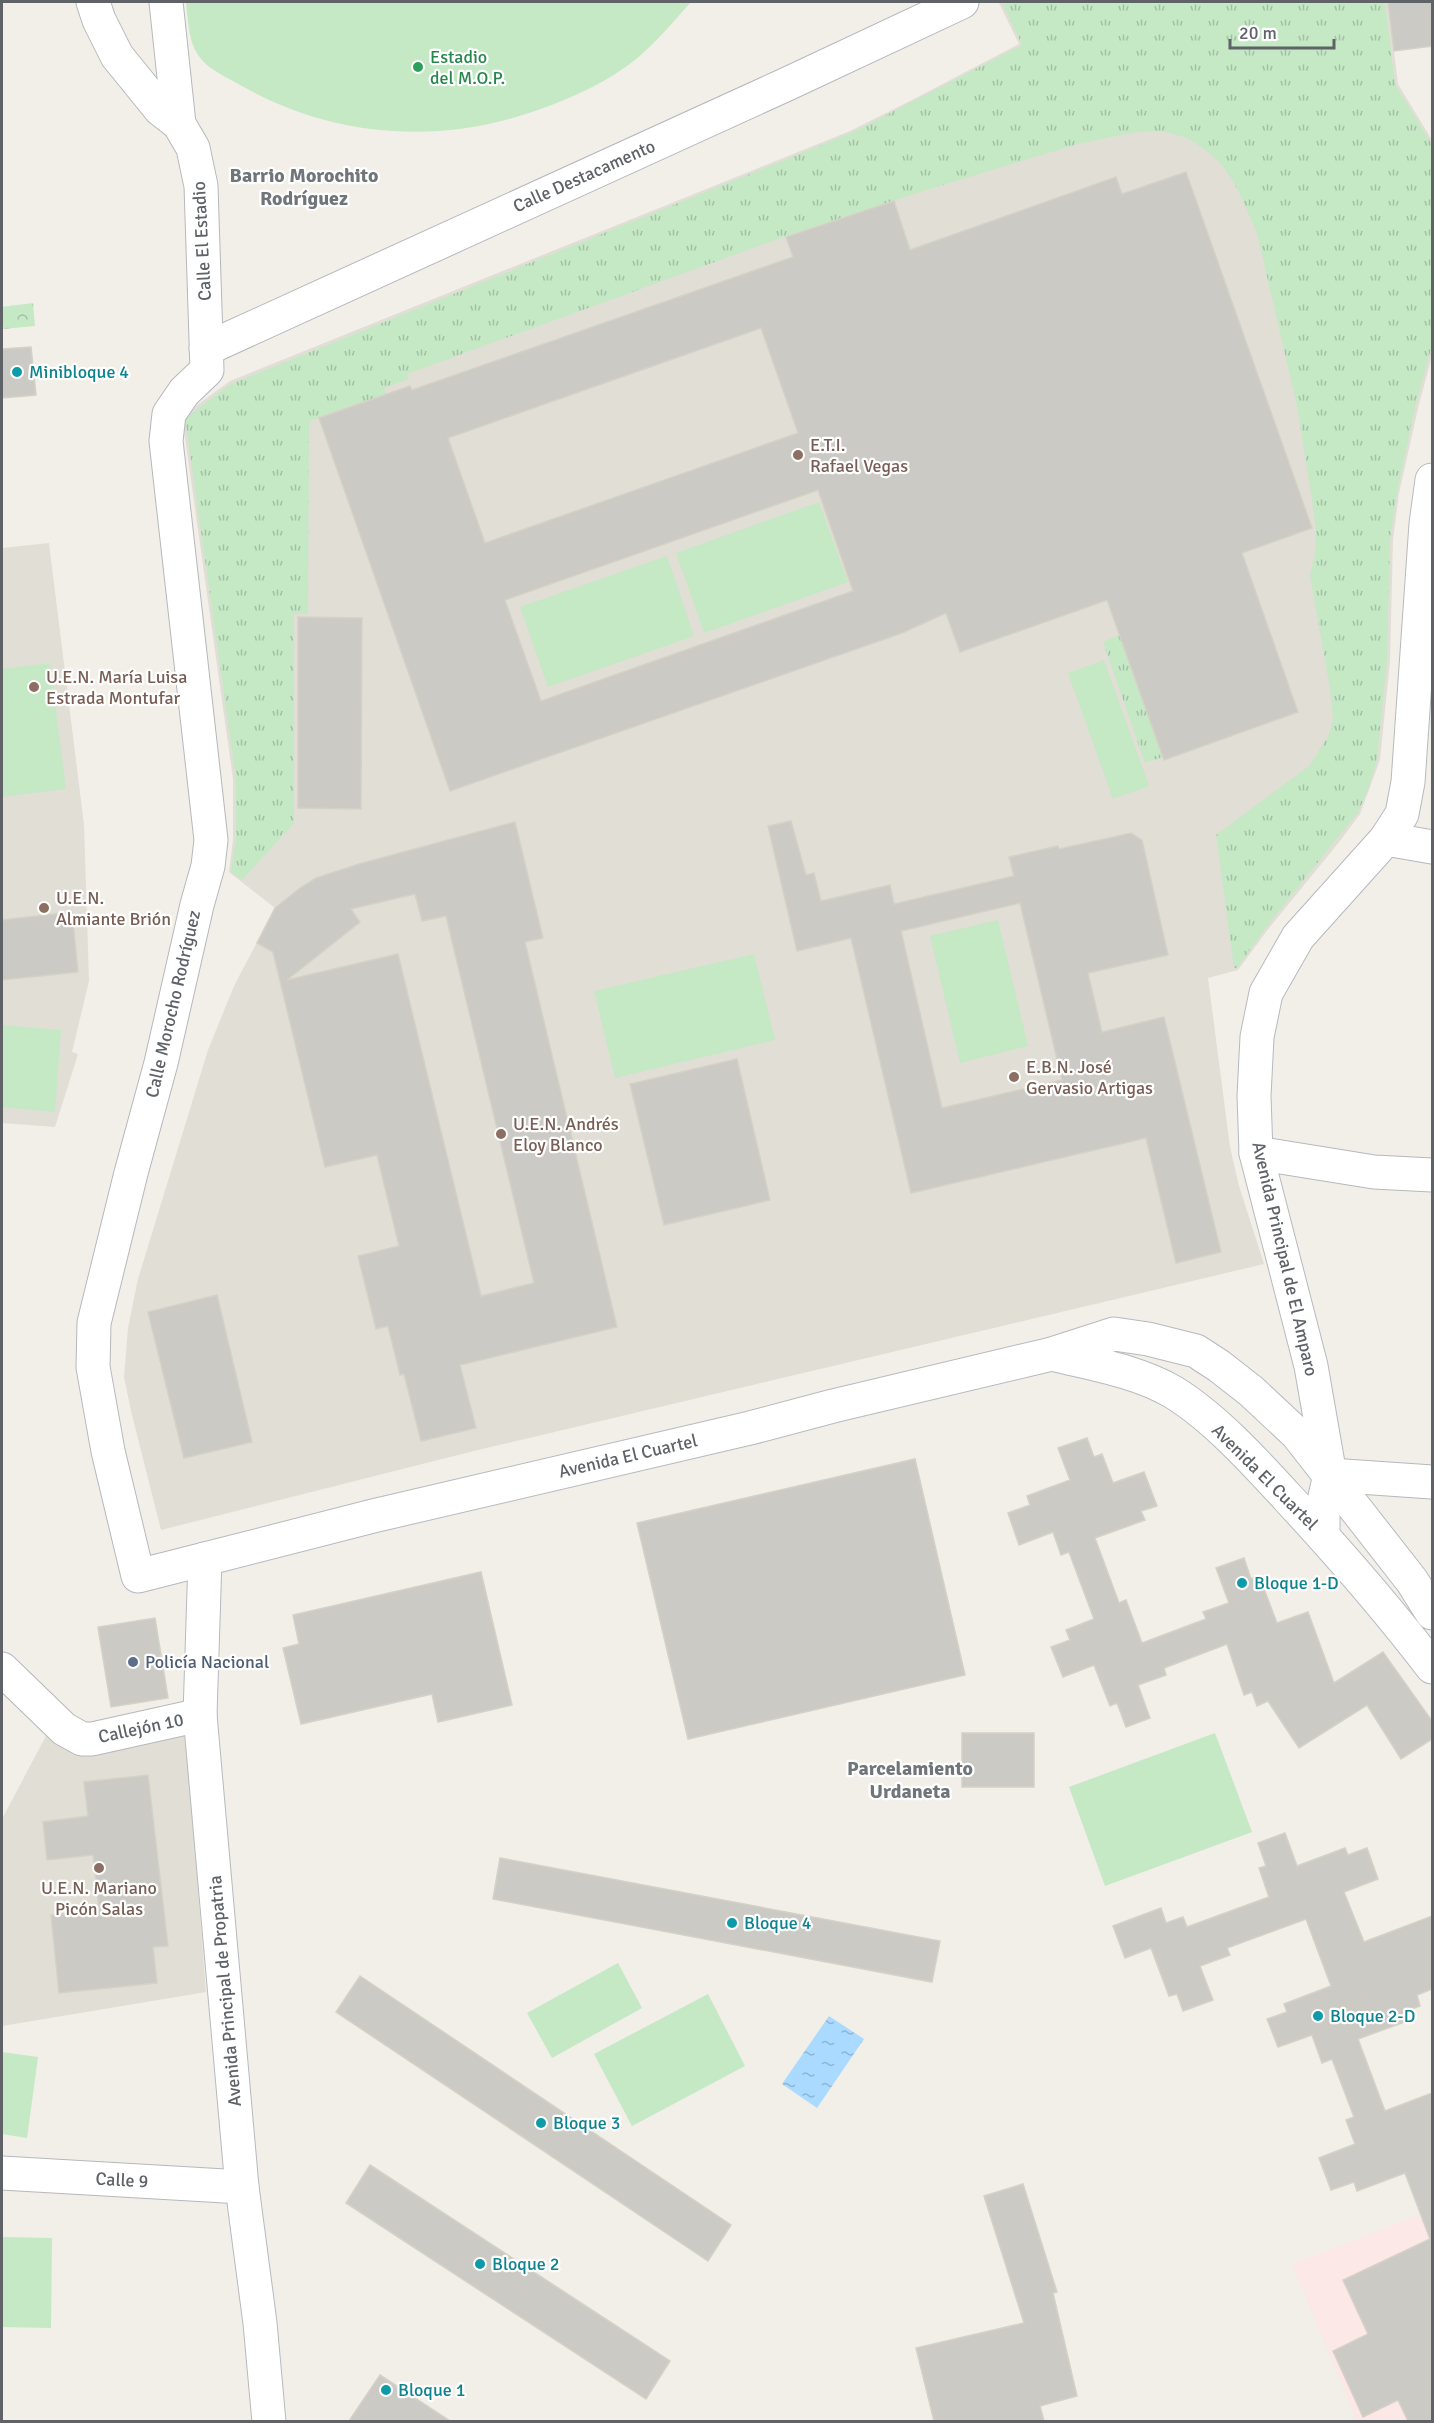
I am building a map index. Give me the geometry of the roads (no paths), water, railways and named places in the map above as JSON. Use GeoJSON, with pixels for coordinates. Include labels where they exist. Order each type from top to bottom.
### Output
{"type":"FeatureCollection","features":[{"type":"Feature","properties":{"kind":"main road","name":"Calle El Estadio"},"geometry":{"type":"LineString","coordinates":[[93,2],[99,20],[117,56],[160,109],[179,124],[193,148],[201,186],[206,360]]}},
{"type":"Feature","properties":{"kind":"main road"},"geometry":{"type":"LineString","coordinates":[[166,2],[179,124]]}},
{"type":"Feature","properties":{"kind":"main road","name":"Calle Destacamento"},"geometry":{"type":"LineString","coordinates":[[206,360],[962,2]]}},
{"type":"Feature","properties":{"kind":"main road","name":"Calle Morocho Rodríguez"},"geometry":{"type":"LineString","coordinates":[[205,1559],[138,1576],[108,1451],[93,1367],[94,1323],[161,1063],[208,866],[211,840],[166,441],[169,414],[206,360]]}},
{"type":"Feature","properties":{"kind":"main road","name":"Avenida Principal de El Amparo"},"geometry":{"type":"LineString","coordinates":[[1330,1475],[1311,1366],[1256,1153],[1254,1096],[1257,1037],[1266,993],[1298,937],[1386,839],[1402,814],[1408,782],[1426,524],[1432,480]]}},
{"type":"Feature","properties":{"kind":"main road"},"geometry":{"type":"LineString","coordinates":[[1386,839],[1432,847]]}},
{"type":"Feature","properties":{"kind":"main road"},"geometry":{"type":"LineString","coordinates":[[1256,1153],[1374,1172],[1432,1175]]}},
{"type":"Feature","properties":{"kind":"main road","name":"Avenida El Cuartel"},"geometry":{"type":"LineString","coordinates":[[205,1559],[373,1516],[750,1428],[1052,1354],[1114,1334],[1148,1339],[1196,1351],[1251,1391],[1297,1434],[1412,1581],[1432,1613]]}},
{"type":"Feature","properties":{"kind":"main road","name":"Avenida El Cuartel"},"geometry":{"type":"LineString","coordinates":[[1052,1354],[1145,1378],[1174,1393],[1252,1460],[1323,1535],[1403,1628],[1432,1667]]}},
{"type":"Feature","properties":{"kind":"main road"},"geometry":{"type":"LineString","coordinates":[[1252,1460],[1330,1475],[1432,1482]]}},
{"type":"Feature","properties":{"kind":"main road"},"geometry":{"type":"LineString","coordinates":[[1323,1535],[1323,1505],[1330,1475]]}},
{"type":"Feature","properties":{"kind":"main road","name":"Avenida Principal de Propatria"},"geometry":{"type":"LineString","coordinates":[[205,1559],[200,1715],[242,2187],[260,2323],[269,2421]]}},
{"type":"Feature","properties":{"kind":"main road","name":"Callejón 10"},"geometry":{"type":"LineString","coordinates":[[2,1669],[64,1729],[82,1739],[93,1739],[200,1715]]}},
{"type":"Feature","properties":{"kind":"main road","name":"Calle 9"},"geometry":{"type":"LineString","coordinates":[[2,2173],[242,2187]]}},
{"type":"Feature","properties":{"kind":"water"},"geometry":{"type":"Polygon","coordinates":[[[829,2016],[864,2039],[817,2108],[782,2084],[829,2016]]]}},
{"type":"Feature","properties":{"kind":"place","name":"Estadio del M.O.P."},"geometry":{"type":"Point","coordinates":[418,67]}},
{"type":"Feature","properties":{"kind":"place","name":"Minibloque 4"},"geometry":{"type":"Point","coordinates":[17,372]}},
{"type":"Feature","properties":{"kind":"place","name":"E.T.I. Rafael Vegas"},"geometry":{"type":"Point","coordinates":[798,455]}},
{"type":"Feature","properties":{"kind":"place","name":"U.E.N. María Luisa Estrada Montufar"},"geometry":{"type":"Point","coordinates":[34,687]}},
{"type":"Feature","properties":{"kind":"place","name":"U.E.N. Almiante Brión"},"geometry":{"type":"Point","coordinates":[44,908]}},
{"type":"Feature","properties":{"kind":"place","name":"E.B.N. José Gervasio Artigas"},"geometry":{"type":"Point","coordinates":[1014,1077]}},
{"type":"Feature","properties":{"kind":"place","name":"U.E.N. Andrés Eloy Blanco"},"geometry":{"type":"Point","coordinates":[501,1134]}},
{"type":"Feature","properties":{"kind":"place","name":"Bloque 1-D"},"geometry":{"type":"Point","coordinates":[1242,1583]}},
{"type":"Feature","properties":{"kind":"place","name":"Policía Nacional"},"geometry":{"type":"Point","coordinates":[133,1662]}},
{"type":"Feature","properties":{"kind":"place","name":"U.E.N. Mariano Picón Salas"},"geometry":{"type":"Point","coordinates":[99,1868]}},
{"type":"Feature","properties":{"kind":"place","name":"Bloque 4"},"geometry":{"type":"Point","coordinates":[732,1923]}},
{"type":"Feature","properties":{"kind":"place","name":"Bloque 2-D"},"geometry":{"type":"Point","coordinates":[1318,2016]}},
{"type":"Feature","properties":{"kind":"place","name":"Bloque 3"},"geometry":{"type":"Point","coordinates":[541,2123]}},
{"type":"Feature","properties":{"kind":"place","name":"Bloque 2"},"geometry":{"type":"Point","coordinates":[480,2264]}},
{"type":"Feature","properties":{"kind":"place","name":"Bloque 1"},"geometry":{"type":"Point","coordinates":[386,2390]}},
{"type":"Feature","properties":{"kind":"district","name":"Barrio Morochito Rodríguez"},"geometry":{"type":"Point","coordinates":[304,186]}},
{"type":"Feature","properties":{"kind":"district","name":"Parcelamiento Urdaneta"},"geometry":{"type":"Point","coordinates":[910,1780]}}]}
